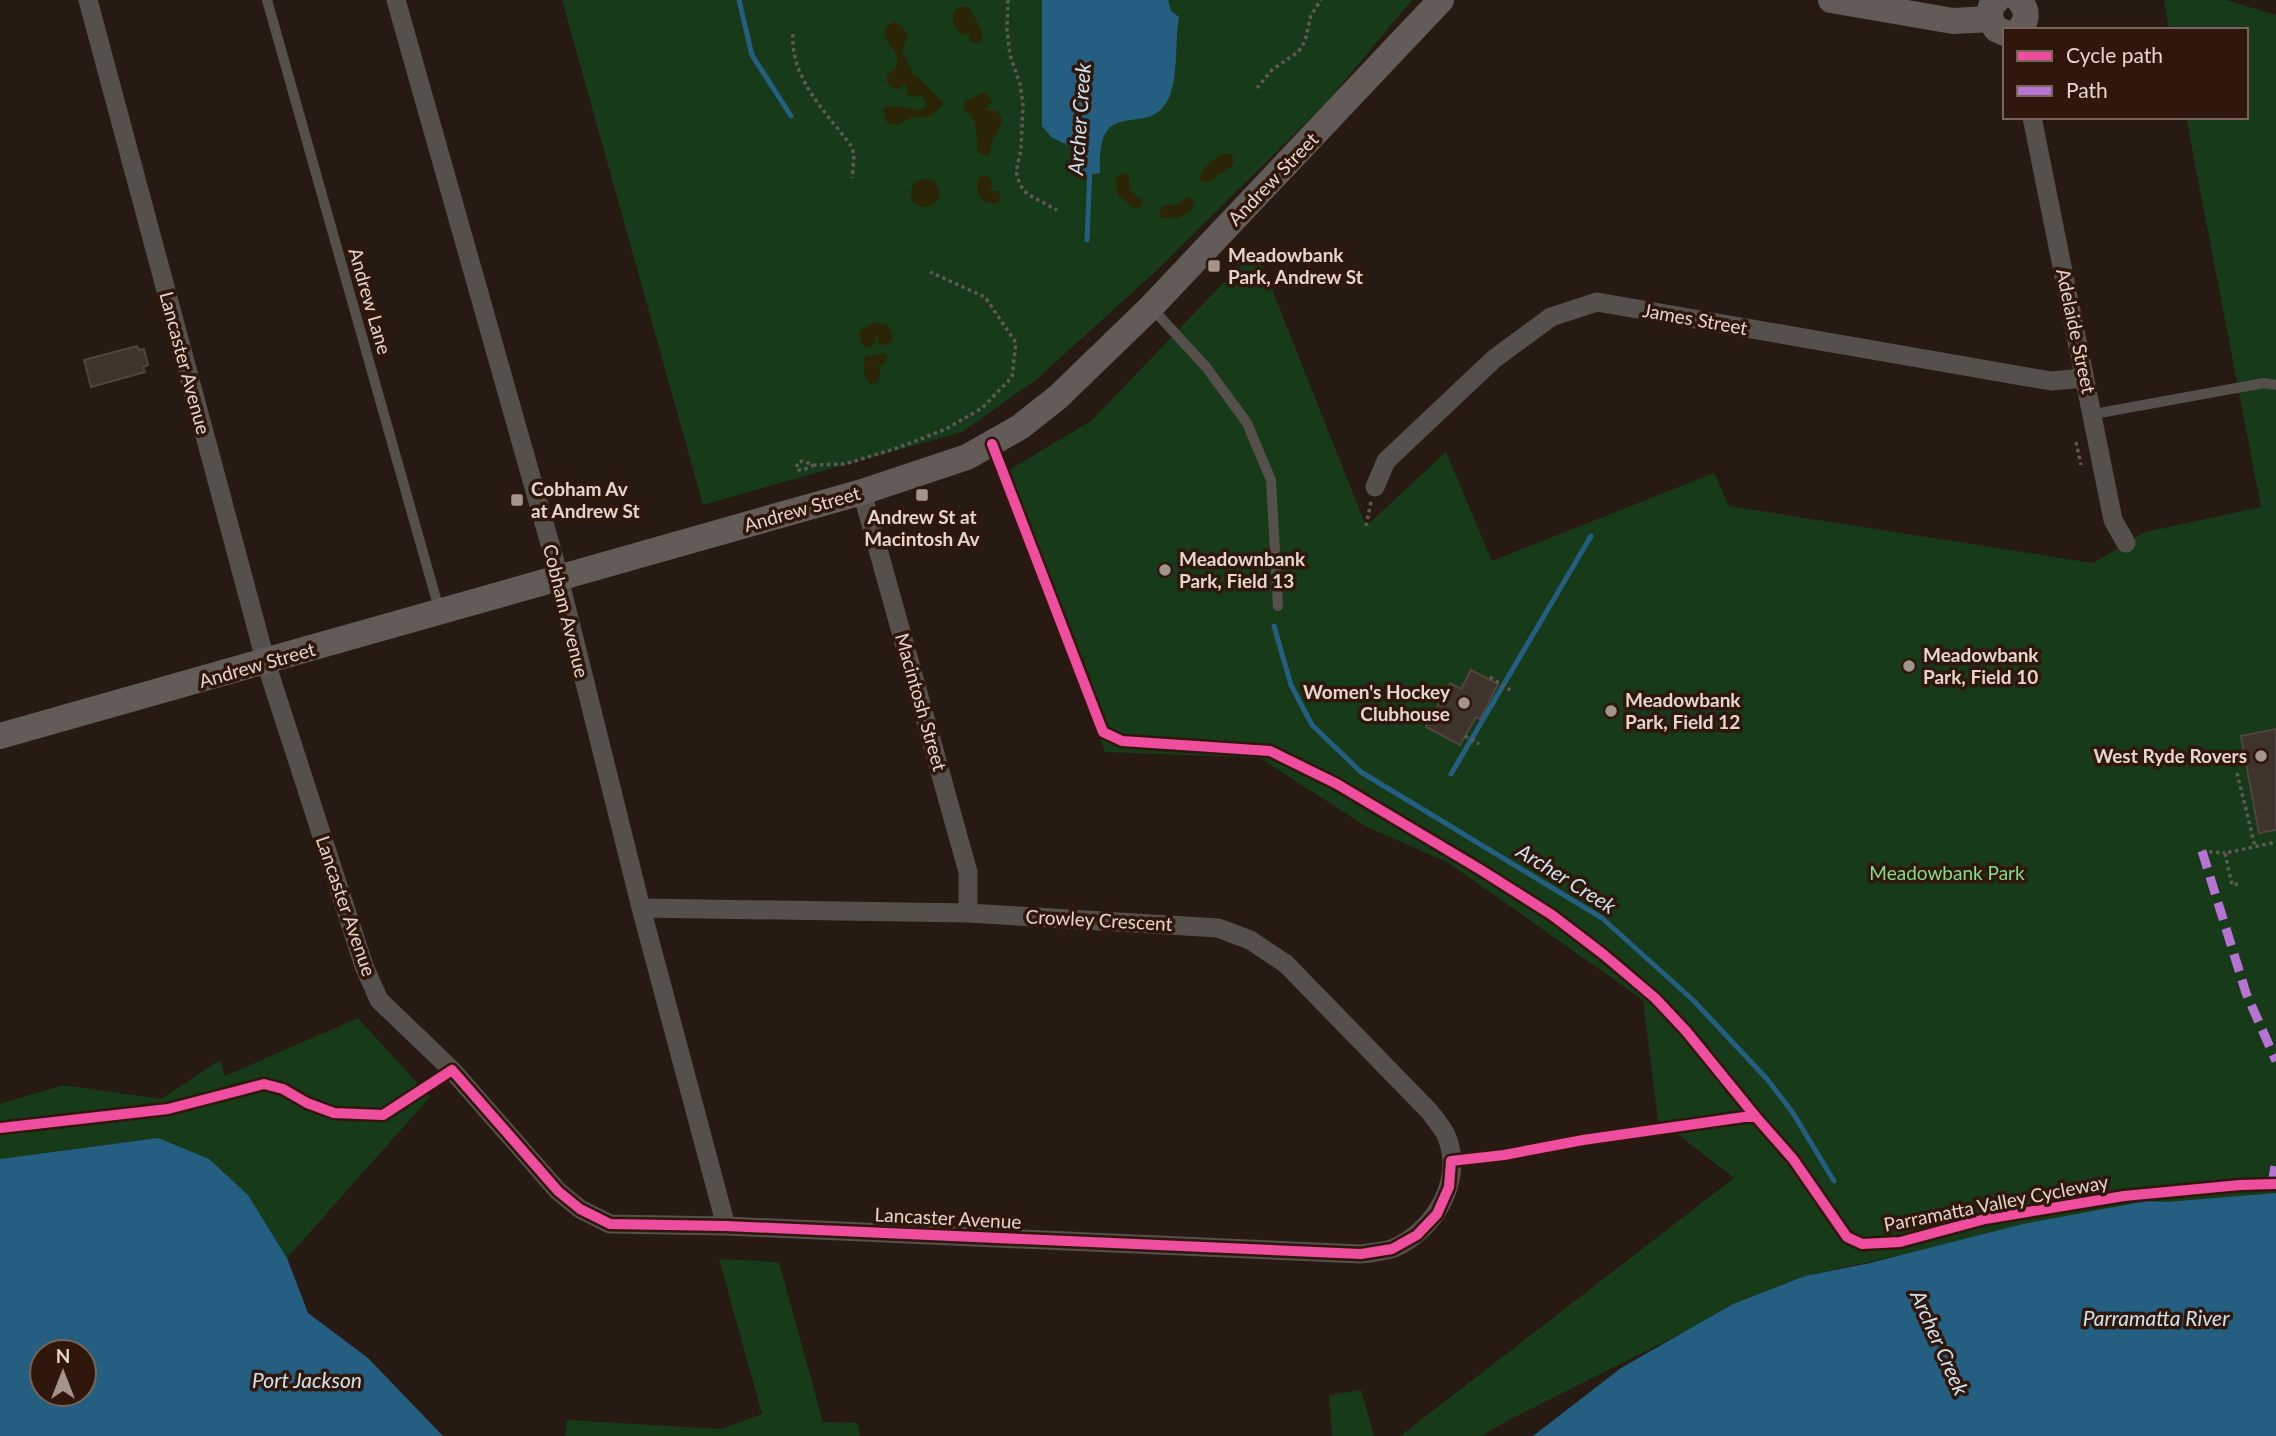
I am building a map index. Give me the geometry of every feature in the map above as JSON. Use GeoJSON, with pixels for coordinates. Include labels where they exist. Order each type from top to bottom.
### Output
{"type":"FeatureCollection","features":[{"type":"Feature","properties":{"kind":"main road","name":"Andrew Street"},"geometry":{"type":"LineString","coordinates":[[0,736],[266,663],[862,492],[967,457],[1020,427],[1058,397],[1151,307],[1441,0]]}},
{"type":"Feature","properties":{"kind":"main road"},"geometry":{"type":"LineString","coordinates":[[1831,0],[1954,21],[1997,17]]}},
{"type":"Feature","properties":{"kind":"main road"},"geometry":{"type":"LineString","coordinates":[[2020,0],[2027,16],[2020,28]]}},
{"type":"Feature","properties":{"kind":"street","name":"Lancaster Avenue"},"geometry":{"type":"LineString","coordinates":[[88,0],[266,663],[364,966],[379,1000],[452,1070],[558,1191],[580,1209],[610,1224],[726,1226],[1361,1254],[1392,1250],[1417,1235],[1437,1214],[1449,1187],[1451,1161]]}},
{"type":"Feature","properties":{"kind":"street","name":"Cobham Avenue"},"geometry":{"type":"LineString","coordinates":[[396,0],[558,578],[641,908],[726,1226]]}},
{"type":"Feature","properties":{"kind":"street","name":"Adelaide Street"},"geometry":{"type":"LineString","coordinates":[[2032,119],[2084,378],[2094,414],[2113,520],[2126,543]]}},
{"type":"Feature","properties":{"kind":"street","name":"James Street"},"geometry":{"type":"LineString","coordinates":[[1375,487],[1386,461],[1494,359],[1551,317],[1597,302],[2051,381],[2084,378]]}},
{"type":"Feature","properties":{"kind":"street","name":"Macintosh Street"},"geometry":{"type":"LineString","coordinates":[[862,492],[968,872],[968,913]]}},
{"type":"Feature","properties":{"kind":"street","name":"Crowley Crescent"},"geometry":{"type":"LineString","coordinates":[[641,908],[968,913],[1218,928],[1250,940],[1286,964],[1430,1112],[1446,1135],[1451,1161]]}},
{"type":"Feature","properties":{"kind":"lane","name":"Andrew Lane"},"geometry":{"type":"LineString","coordinates":[[267,0],[440,612]]}},
{"type":"Feature","properties":{"kind":"lane"},"geometry":{"type":"LineString","coordinates":[[1151,307],[1206,367],[1247,423],[1270,480],[1278,606]]}},
{"type":"Feature","properties":{"kind":"lane"},"geometry":{"type":"LineString","coordinates":[[2094,414],[2264,383],[2276,385]]}},
{"type":"Feature","properties":{"kind":"path"},"geometry":{"type":"LineString","coordinates":[[1008,0],[1010,55],[1023,104],[1021,149],[1016,172],[1020,185],[1027,194],[1057,209]]}},
{"type":"Feature","properties":{"kind":"path"},"geometry":{"type":"LineString","coordinates":[[1257,88],[1272,70],[1298,52],[1305,41],[1311,15],[1321,0]]}},
{"type":"Feature","properties":{"kind":"path"},"geometry":{"type":"LineString","coordinates":[[793,34],[792,51],[797,69],[811,93],[852,147],[852,178]]}},
{"type":"Feature","properties":{"kind":"path"},"geometry":{"type":"LineString","coordinates":[[814,465],[845,464],[946,429],[982,408],[1012,377],[1016,343],[985,298],[930,272]]}},
{"type":"Feature","properties":{"kind":"path"},"geometry":{"type":"LineString","coordinates":[[1490,677],[1510,690]]}},
{"type":"Feature","properties":{"kind":"path"},"geometry":{"type":"LineString","coordinates":[[1465,736],[1479,744]]}},
{"type":"Feature","properties":{"kind":"path"},"geometry":{"type":"LineString","coordinates":[[2237,773],[2255,846]]}},
{"type":"Feature","properties":{"kind":"path"},"geometry":{"type":"LineString","coordinates":[[2202,851],[2225,853],[2276,842]]}},
{"type":"Feature","properties":{"kind":"path"},"geometry":{"type":"LineString","coordinates":[[2225,853],[2232,885],[2238,884]]}},
{"type":"Feature","properties":{"kind":"green space"},"geometry":{"type":"Polygon","coordinates":[[[562,0],[1412,0],[1326,103],[1155,272],[1037,379],[962,432],[703,505],[562,0]]]}},
{"type":"Feature","properties":{"kind":"green space","name":"Meadowbank Park"},"geometry":{"type":"Polygon","coordinates":[[[2164,0],[2226,0],[2276,15],[2276,1238],[1690,1329],[1481,1436],[1400,1436],[1734,1178],[1658,1119],[1643,1000],[1447,862],[1367,827],[1260,758],[1105,752],[999,476],[1091,421],[1256,249],[1366,526],[1446,452],[1492,561],[1714,473],[1729,506],[2093,563],[2145,532],[2261,507],[2186,119],[2248,119],[2248,28],[2169,28],[2164,0]],[[2147,1201],[1805,1276],[1733,1304],[1709,1318],[2164,1202],[2147,1201]]]}},
{"type":"Feature","properties":{"kind":"green space"},"geometry":{"type":"Polygon","coordinates":[[[358,1018],[430,1097],[287,1258],[248,1195],[158,1138],[0,1159],[0,1104],[63,1085],[161,1099],[220,1060],[225,1076],[358,1018]]]}},
{"type":"Feature","properties":{"kind":"green space"},"geometry":{"type":"Polygon","coordinates":[[[719,1259],[779,1262],[823,1422],[857,1423],[860,1436],[565,1436],[567,1420],[721,1429],[762,1414],[719,1259]]]}},
{"type":"Feature","properties":{"kind":"green space"},"geometry":{"type":"Polygon","coordinates":[[[1361,1390],[1374,1436],[1332,1436],[1329,1395],[1361,1390]]]}},
{"type":"Feature","properties":{"kind":"sand"},"geometry":{"type":"Polygon","coordinates":[[[967,6],[983,37],[979,44],[970,41],[969,33],[962,35],[953,23],[953,12],[957,8],[967,6]]]}},
{"type":"Feature","properties":{"kind":"sand"},"geometry":{"type":"Polygon","coordinates":[[[896,22],[906,31],[907,37],[902,51],[914,76],[944,103],[931,116],[911,118],[896,125],[887,123],[883,109],[894,106],[920,110],[925,108],[926,102],[922,95],[907,95],[904,84],[895,89],[887,83],[887,75],[897,66],[898,59],[886,39],[885,29],[896,22]]]}},
{"type":"Feature","properties":{"kind":"sand"},"geometry":{"type":"Polygon","coordinates":[[[983,93],[987,94],[992,102],[984,110],[997,111],[1002,122],[989,156],[978,153],[975,121],[964,109],[965,101],[983,93]]]}},
{"type":"Feature","properties":{"kind":"sand"},"geometry":{"type":"Polygon","coordinates":[[[1228,153],[1234,161],[1232,166],[1207,183],[1201,181],[1200,177],[1207,165],[1228,153]]]}},
{"type":"Feature","properties":{"kind":"sand"},"geometry":{"type":"Polygon","coordinates":[[[1120,173],[1129,175],[1130,190],[1143,201],[1140,208],[1135,209],[1117,194],[1116,179],[1120,173]]]}},
{"type":"Feature","properties":{"kind":"sand"},"geometry":{"type":"Polygon","coordinates":[[[988,176],[993,183],[990,191],[999,191],[1000,200],[993,204],[985,202],[978,195],[977,180],[988,176]]]}},
{"type":"Feature","properties":{"kind":"sand"},"geometry":{"type":"Polygon","coordinates":[[[925,179],[935,183],[939,193],[935,203],[925,207],[915,203],[911,193],[915,183],[925,179]]]}},
{"type":"Feature","properties":{"kind":"sand"},"geometry":{"type":"Polygon","coordinates":[[[1188,197],[1195,201],[1186,214],[1171,218],[1161,217],[1159,214],[1163,206],[1176,205],[1188,197]]]}},
{"type":"Feature","properties":{"kind":"sand"},"geometry":{"type":"Polygon","coordinates":[[[874,322],[888,326],[893,338],[891,343],[879,345],[878,337],[875,336],[875,343],[867,348],[861,344],[860,331],[874,322]]]}},
{"type":"Feature","properties":{"kind":"sand"},"geometry":{"type":"Polygon","coordinates":[[[884,353],[887,357],[878,367],[881,370],[878,383],[870,384],[864,375],[865,355],[884,353]]]}},
{"type":"Feature","properties":{"kind":"water"},"geometry":{"type":"Polygon","coordinates":[[[1042,0],[1168,0],[1171,11],[1179,17],[1174,76],[1169,98],[1154,114],[1113,125],[1105,134],[1100,173],[1080,176],[1079,151],[1051,137],[1042,126],[1042,0]]]}},
{"type":"Feature","properties":{"kind":"water","name":"Port Jackson"},"geometry":{"type":"Polygon","coordinates":[[[158,1138],[209,1159],[248,1195],[287,1258],[308,1313],[368,1358],[443,1436],[0,1436],[0,1159],[158,1138]]]}},
{"type":"Feature","properties":{"kind":"water","name":"Parramatta River"},"geometry":{"type":"Polygon","coordinates":[[[2276,1193],[2276,1436],[1533,1436],[1621,1368],[1733,1304],[1805,1276],[1870,1263],[2023,1224],[2147,1201],[2167,1202],[2276,1193]]]}},
{"type":"Feature","properties":{"kind":"building"},"geometry":{"type":"Polygon","coordinates":[[[137,346],[139,350],[144,349],[148,365],[143,367],[145,372],[91,387],[84,360],[137,346]]]}},
{"type":"Feature","properties":{"kind":"building","name":"Women's Hockey Clubhouse"},"geometry":{"type":"Polygon","coordinates":[[[1471,670],[1498,684],[1480,719],[1476,717],[1460,745],[1426,727],[1450,683],[1461,689],[1471,670]]]}},
{"type":"Feature","properties":{"kind":"building"},"geometry":{"type":"Polygon","coordinates":[[[2276,729],[2276,830],[2259,833],[2241,736],[2276,729]]]}},
{"type":"Feature","properties":{"kind":"waterway"},"geometry":{"type":"LineString","coordinates":[[739,0],[752,55],[791,116]]}},
{"type":"Feature","properties":{"kind":"waterway","name":"Archer Creek"},"geometry":{"type":"LineString","coordinates":[[1087,240],[1090,167]]}},
{"type":"Feature","properties":{"kind":"waterway"},"geometry":{"type":"LineString","coordinates":[[1451,774],[1591,536]]}},
{"type":"Feature","properties":{"kind":"waterway","name":"Archer Creek"},"geometry":{"type":"LineString","coordinates":[[1274,626],[1291,685],[1312,725],[1361,772],[1602,918],[1693,1000],[1767,1079],[1793,1113],[1834,1181]]}},
{"type":"Feature","properties":{"kind":"marked path"},"geometry":{"type":"LineString","coordinates":[[2202,851],[2246,993],[2276,1061]]}},
{"type":"Feature","properties":{"kind":"marked path"},"geometry":{"type":"LineString","coordinates":[[2272,1184],[2276,1160]]}},
{"type":"Feature","properties":{"kind":"cycle path"},"geometry":{"type":"LineString","coordinates":[[992,444],[1103,732],[1122,741],[1270,751],[1337,784],[1552,915],[1603,954],[1655,998],[1686,1031],[1756,1117]]}},
{"type":"Feature","properties":{"kind":"cycle path","name":"Parramatta Valley Cycleway"},"geometry":{"type":"LineString","coordinates":[[0,1128],[168,1109],[264,1084],[283,1089],[307,1103],[334,1113],[383,1115],[452,1070],[558,1191],[580,1209],[610,1224],[726,1226],[1361,1254],[1392,1249],[1417,1235],[1437,1214],[1449,1187],[1451,1161],[1744,1117],[1756,1117],[1793,1159],[1847,1237],[1862,1244],[1900,1242],[1985,1219],[2124,1196],[2276,1184]]}},
{"type":"Feature","properties":{"kind":"place","name":"Meadowbank Park, Andrew St"},"geometry":{"type":"Point","coordinates":[1214,266]}},
{"type":"Feature","properties":{"kind":"place","name":"Andrew St at Macintosh Av"},"geometry":{"type":"Point","coordinates":[922,495]}},
{"type":"Feature","properties":{"kind":"place","name":"Cobham Av at Andrew St"},"geometry":{"type":"Point","coordinates":[517,500]}},
{"type":"Feature","properties":{"kind":"place","name":"Meadownbank Park, Field 13"},"geometry":{"type":"Point","coordinates":[1165,570]}},
{"type":"Feature","properties":{"kind":"place","name":"Meadowbank Park, Field 10"},"geometry":{"type":"Point","coordinates":[1909,666]}},
{"type":"Feature","properties":{"kind":"place","name":"Women's Hockey Clubhouse"},"geometry":{"type":"Point","coordinates":[1464,703]}},
{"type":"Feature","properties":{"kind":"place","name":"Meadowbank Park, Field 12"},"geometry":{"type":"Point","coordinates":[1611,711]}},
{"type":"Feature","properties":{"kind":"place","name":"West Ryde Rovers"},"geometry":{"type":"Point","coordinates":[2261,756]}}]}
